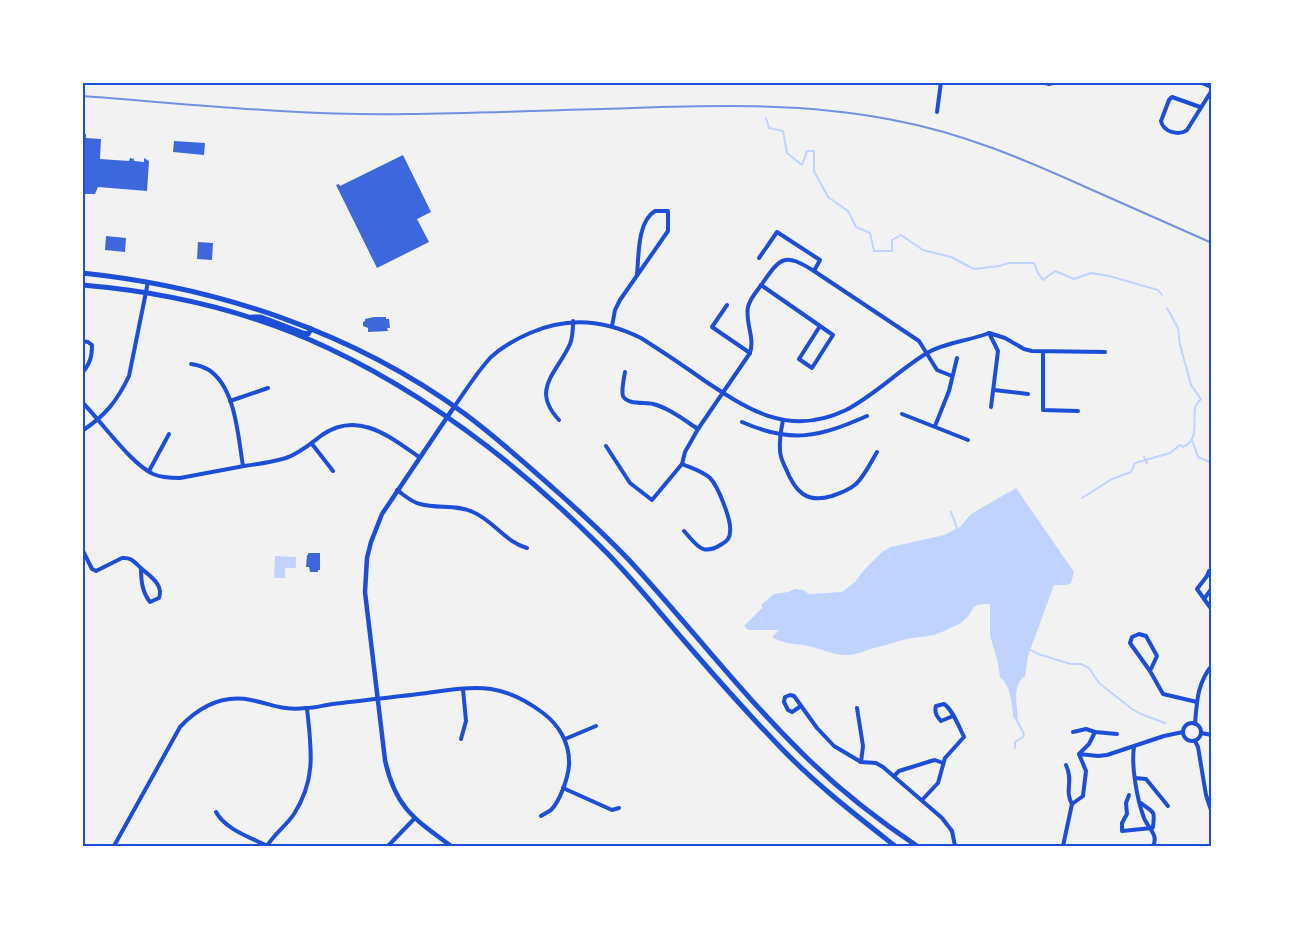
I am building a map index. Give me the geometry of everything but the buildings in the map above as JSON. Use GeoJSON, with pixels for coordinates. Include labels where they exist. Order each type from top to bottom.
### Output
{"type":"FeatureCollection","features":[{"type":"Feature","properties":{"kind":"main road"},"geometry":{"type":"LineString","coordinates":[[82,273],[148,282],[241,304],[311,330],[386,365],[454,407],[529,466],[604,535],[735,682],[808,759],[849,795],[917,846]]}},
{"type":"Feature","properties":{"kind":"main road"},"geometry":{"type":"LineString","coordinates":[[82,284],[145,292],[190,301],[249,318],[327,348],[374,372],[448,417],[515,468],[600,545],[785,752],[822,787],[895,846]]}},
{"type":"Feature","properties":{"kind":"main road"},"geometry":{"type":"LineString","coordinates":[[249,318],[261,317],[308,334],[311,330]]}},
{"type":"Feature","properties":{"kind":"street"},"geometry":{"type":"LineString","coordinates":[[937,112],[941,82]]}},
{"type":"Feature","properties":{"kind":"street"},"geometry":{"type":"LineString","coordinates":[[1042,82],[1049,84],[1056,82]]}},
{"type":"Feature","properties":{"kind":"street"},"geometry":{"type":"LineString","coordinates":[[1200,82],[1212,89],[1187,130],[1178,134],[1164,128],[1161,124],[1169,100],[1172,97],[1200,107]]}},
{"type":"Feature","properties":{"kind":"street"},"geometry":{"type":"LineString","coordinates":[[612,326],[615,310],[620,300],[668,231],[668,211],[654,211],[647,218],[640,237],[637,274]]}},
{"type":"Feature","properties":{"kind":"street"},"geometry":{"type":"LineString","coordinates":[[759,258],[777,232],[820,260],[814,270]]}},
{"type":"Feature","properties":{"kind":"street"},"geometry":{"type":"LineString","coordinates":[[606,446],[630,483],[652,500],[682,464],[684,452],[698,429],[724,394],[750,353],[752,340],[748,308],[751,299],[774,267],[787,260],[793,259],[814,270],[919,341],[937,370],[952,376]]}},
{"type":"Feature","properties":{"kind":"street"},"geometry":{"type":"LineString","coordinates":[[82,431],[99,420],[115,402],[129,376],[148,282]]}},
{"type":"Feature","properties":{"kind":"street"},"geometry":{"type":"LineString","coordinates":[[761,285],[833,335],[812,368],[799,358],[820,326]]}},
{"type":"Feature","properties":{"kind":"street"},"geometry":{"type":"LineString","coordinates":[[727,305],[712,327],[750,353]]}},
{"type":"Feature","properties":{"kind":"street"},"geometry":{"type":"LineString","coordinates":[[559,420],[548,404],[546,395],[547,385],[550,376],[570,345],[573,321]]}},
{"type":"Feature","properties":{"kind":"street"},"geometry":{"type":"LineString","coordinates":[[451,846],[414,819],[397,796],[389,777],[365,592],[365,573],[368,552],[378,522],[397,490],[481,369],[501,349],[518,338],[551,325],[573,321],[594,322],[612,326],[641,338],[752,411],[770,418],[783,420],[809,420],[846,410],[928,353],[945,345],[974,339],[989,333],[1005,338],[1024,349],[1043,352],[1105,352]]}},
{"type":"Feature","properties":{"kind":"street"},"geometry":{"type":"LineString","coordinates":[[989,333],[998,351],[991,407]]}},
{"type":"Feature","properties":{"kind":"street"},"geometry":{"type":"LineString","coordinates":[[82,341],[88,342],[92,346],[92,354],[88,367],[82,373]]}},
{"type":"Feature","properties":{"kind":"street"},"geometry":{"type":"LineString","coordinates":[[1043,352],[1043,410],[1078,410]]}},
{"type":"Feature","properties":{"kind":"street"},"geometry":{"type":"LineString","coordinates":[[935,426],[948,391],[957,358]]}},
{"type":"Feature","properties":{"kind":"street"},"geometry":{"type":"LineString","coordinates":[[191,364],[204,368],[214,374],[224,388],[230,401],[243,466]]}},
{"type":"Feature","properties":{"kind":"street"},"geometry":{"type":"LineString","coordinates":[[625,372],[623,392],[628,400],[654,404],[667,409],[698,429]]}},
{"type":"Feature","properties":{"kind":"street"},"geometry":{"type":"LineString","coordinates":[[230,401],[268,388]]}},
{"type":"Feature","properties":{"kind":"street"},"geometry":{"type":"LineString","coordinates":[[994,390],[1028,394]]}},
{"type":"Feature","properties":{"kind":"street"},"geometry":{"type":"LineString","coordinates":[[82,402],[135,460],[148,471],[164,477],[180,478],[276,461],[288,457],[312,444],[322,435],[348,426],[362,426],[385,434],[420,457]]}},
{"type":"Feature","properties":{"kind":"street"},"geometry":{"type":"LineString","coordinates":[[902,414],[968,440]]}},
{"type":"Feature","properties":{"kind":"street"},"geometry":{"type":"LineString","coordinates":[[742,422],[761,430],[804,436],[836,429],[867,416]]}},
{"type":"Feature","properties":{"kind":"street"},"geometry":{"type":"LineString","coordinates":[[783,420],[780,452],[792,483],[806,496],[825,498],[846,491],[856,484],[877,452]]}},
{"type":"Feature","properties":{"kind":"street"},"geometry":{"type":"LineString","coordinates":[[148,471],[169,434]]}},
{"type":"Feature","properties":{"kind":"street"},"geometry":{"type":"LineString","coordinates":[[312,444],[333,471]]}},
{"type":"Feature","properties":{"kind":"street"},"geometry":{"type":"LineString","coordinates":[[682,464],[704,474],[714,483],[730,525],[730,534],[727,541],[712,550],[706,551],[700,548],[684,531]]}},
{"type":"Feature","properties":{"kind":"street"},"geometry":{"type":"LineString","coordinates":[[397,490],[419,504],[455,506],[476,513],[491,523],[514,544],[527,548]]}},
{"type":"Feature","properties":{"kind":"street"},"geometry":{"type":"LineString","coordinates":[[82,548],[92,569],[96,571],[127,557],[136,563],[154,578],[160,591],[159,598],[150,602],[141,585],[141,568]]}},
{"type":"Feature","properties":{"kind":"street"},"geometry":{"type":"LineString","coordinates":[[1212,570],[1209,570],[1208,576],[1197,588],[1212,610]]}},
{"type":"Feature","properties":{"kind":"street"},"geometry":{"type":"LineString","coordinates":[[1204,599],[1212,588]]}},
{"type":"Feature","properties":{"kind":"street"},"geometry":{"type":"LineString","coordinates":[[1150,671],[1157,656],[1146,636],[1139,634],[1132,637],[1130,643],[1150,671],[1163,694],[1197,702]]}},
{"type":"Feature","properties":{"kind":"street"},"geometry":{"type":"LineString","coordinates":[[1195,724],[1201,680],[1211,665]]}},
{"type":"Feature","properties":{"kind":"street"},"geometry":{"type":"LineString","coordinates":[[461,739],[466,721],[463,689]]}},
{"type":"Feature","properties":{"kind":"street"},"geometry":{"type":"LineString","coordinates":[[114,846],[174,735],[190,716],[202,708],[216,701],[234,698],[251,700],[279,708],[307,708],[463,689],[491,689],[521,699],[549,718],[565,739],[569,758],[569,767],[563,788],[551,810],[541,816]]}},
{"type":"Feature","properties":{"kind":"street"},"geometry":{"type":"LineString","coordinates":[[802,706],[792,712],[788,710],[784,702],[785,697],[790,694],[794,696],[802,706],[826,740],[861,762],[880,766],[922,800],[947,824],[954,837],[955,846]]}},
{"type":"Feature","properties":{"kind":"street"},"geometry":{"type":"LineString","coordinates":[[922,800],[938,783],[943,763],[964,737],[953,716],[947,706],[944,704],[936,706],[938,718],[941,721],[953,716]]}},
{"type":"Feature","properties":{"kind":"street"},"geometry":{"type":"LineString","coordinates":[[216,812],[220,819],[228,826],[267,846],[294,814],[307,789],[312,754],[307,708]]}},
{"type":"Feature","properties":{"kind":"street"},"geometry":{"type":"LineString","coordinates":[[857,708],[863,746],[861,762]]}},
{"type":"Feature","properties":{"kind":"street"},"geometry":{"type":"LineString","coordinates":[[1195,724],[1200,727],[1201,733],[1195,741],[1187,740],[1183,732],[1186,726],[1195,724]]}},
{"type":"Feature","properties":{"kind":"street"},"geometry":{"type":"LineString","coordinates":[[565,739],[596,726]]}},
{"type":"Feature","properties":{"kind":"street"},"geometry":{"type":"LineString","coordinates":[[1073,732],[1086,729],[1094,732],[1117,734]]}},
{"type":"Feature","properties":{"kind":"street"},"geometry":{"type":"LineString","coordinates":[[1079,754],[1089,744],[1094,732]]}},
{"type":"Feature","properties":{"kind":"street"},"geometry":{"type":"LineString","coordinates":[[1079,754],[1108,755],[1164,736],[1183,732]]}},
{"type":"Feature","properties":{"kind":"street"},"geometry":{"type":"LineString","coordinates":[[1201,733],[1212,735]]}},
{"type":"Feature","properties":{"kind":"street"},"geometry":{"type":"LineString","coordinates":[[1195,741],[1198,747],[1206,795],[1212,813]]}},
{"type":"Feature","properties":{"kind":"street"},"geometry":{"type":"LineString","coordinates":[[1134,747],[1132,765],[1144,818],[1152,828],[1155,840],[1153,846]]}},
{"type":"Feature","properties":{"kind":"street"},"geometry":{"type":"LineString","coordinates":[[1072,804],[1083,796],[1086,771],[1079,754]]}},
{"type":"Feature","properties":{"kind":"street"},"geometry":{"type":"LineString","coordinates":[[894,776],[899,772],[931,761],[935,760],[943,763]]}},
{"type":"Feature","properties":{"kind":"street"},"geometry":{"type":"LineString","coordinates":[[1063,846],[1072,804],[1068,796],[1070,775],[1066,765]]}},
{"type":"Feature","properties":{"kind":"street"},"geometry":{"type":"LineString","coordinates":[[1135,778],[1146,779],[1168,806]]}},
{"type":"Feature","properties":{"kind":"street"},"geometry":{"type":"LineString","coordinates":[[563,788],[612,810],[619,808]]}},
{"type":"Feature","properties":{"kind":"street"},"geometry":{"type":"LineString","coordinates":[[1128,796],[1126,804],[1127,814],[1122,822],[1122,831],[1152,828]]}},
{"type":"Feature","properties":{"kind":"street"},"geometry":{"type":"LineString","coordinates":[[1141,803],[1153,810],[1152,828]]}},
{"type":"Feature","properties":{"kind":"street"},"geometry":{"type":"LineString","coordinates":[[388,846],[414,819]]}},
{"type":"Feature","properties":{"kind":"water"},"geometry":{"type":"Polygon","coordinates":[[[1016,488],[1074,572],[1071,583],[1054,585],[1028,656],[1025,676],[1018,684],[1016,702],[1018,719],[1014,719],[1009,691],[1000,677],[990,635],[990,604],[975,606],[962,622],[939,633],[903,640],[849,655],[840,655],[813,647],[781,641],[772,637],[779,630],[748,630],[744,626],[762,608],[762,604],[774,594],[795,589],[803,590],[809,594],[842,592],[855,582],[882,552],[891,547],[944,535],[960,527],[971,514],[1016,488]]]}},
{"type":"Feature","properties":{"kind":"water"},"geometry":{"type":"Polygon","coordinates":[[[275,556],[296,557],[296,568],[285,568],[285,578],[274,578],[275,556]]]}},
{"type":"Feature","properties":{"kind":"waterway"},"geometry":{"type":"LineString","coordinates":[[766,118],[769,128],[783,131],[787,153],[802,165],[807,151],[814,151],[814,171],[828,197],[848,211],[856,227],[870,233],[874,251],[892,251],[892,240],[901,235],[923,250],[951,257],[974,269],[1009,263],[1034,263],[1043,280],[1055,271],[1074,279],[1091,273],[1109,276],[1158,290],[1162,295]]}},
{"type":"Feature","properties":{"kind":"waterway"},"geometry":{"type":"LineString","coordinates":[[1082,498],[1112,479],[1131,472],[1135,463],[1170,453],[1180,445],[1183,447],[1188,444],[1193,436],[1195,408],[1201,399],[1191,385],[1180,345],[1178,328],[1167,308]]}},
{"type":"Feature","properties":{"kind":"waterway"},"geometry":{"type":"LineString","coordinates":[[1192,440],[1198,457],[1212,463]]}},
{"type":"Feature","properties":{"kind":"waterway"},"geometry":{"type":"LineString","coordinates":[[1144,457],[1147,463]]}},
{"type":"Feature","properties":{"kind":"waterway"},"geometry":{"type":"LineString","coordinates":[[951,512],[957,528]]}},
{"type":"Feature","properties":{"kind":"waterway"},"geometry":{"type":"LineString","coordinates":[[1031,650],[1038,654],[1071,664],[1081,664],[1089,668],[1099,683],[1132,709],[1165,723]]}},
{"type":"Feature","properties":{"kind":"waterway"},"geometry":{"type":"LineString","coordinates":[[1015,748],[1015,742],[1023,737],[1024,734],[1016,719]]}},
{"type":"Feature","properties":{"kind":"railway"},"geometry":{"type":"LineString","coordinates":[[82,96],[244,109],[366,114],[731,106],[796,108],[861,114],[944,132],[994,148],[1212,243]]}}]}
